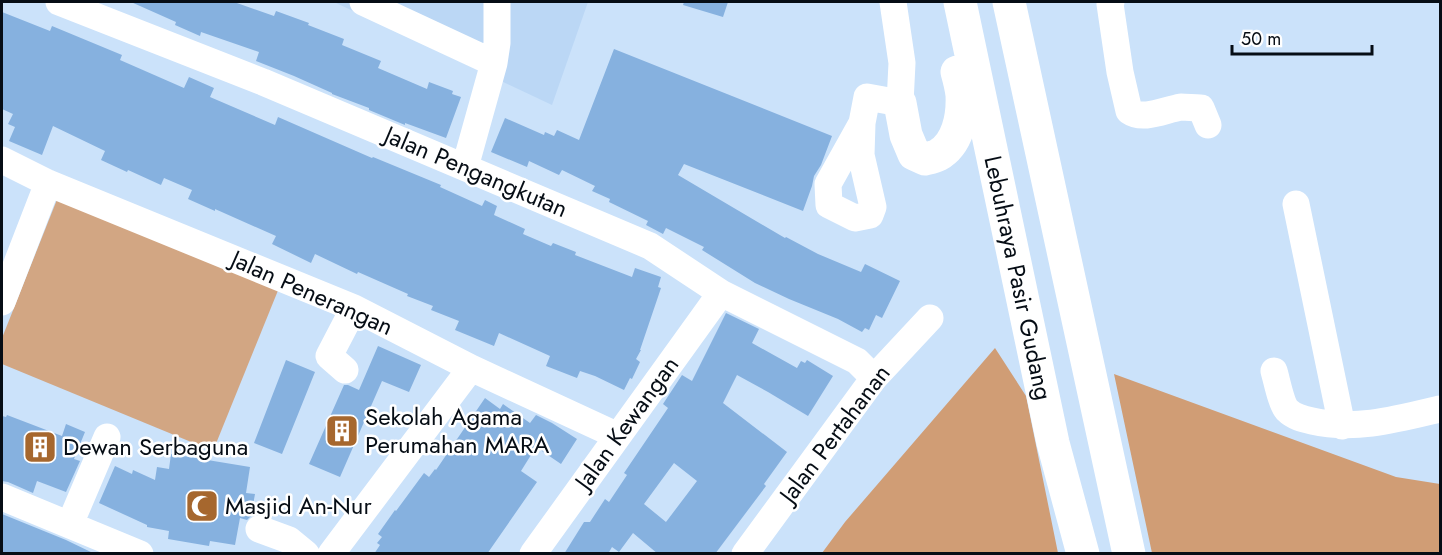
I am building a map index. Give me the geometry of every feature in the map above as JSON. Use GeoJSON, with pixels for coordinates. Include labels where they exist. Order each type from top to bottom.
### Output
{"type":"FeatureCollection","features":[{"type":"Feature","properties":{"kind":"highway"},"geometry":{"type":"LineString","coordinates":[[900,103],[906,135],[915,154],[925,159],[937,156],[947,148],[955,135],[960,119],[962,95],[946,2]]}},
{"type":"Feature","properties":{"kind":"highway","name":"Lebuhraya Pasir Gudang"},"geometry":{"type":"LineString","coordinates":[[960,2],[1053,443],[1083,554]]}},
{"type":"Feature","properties":{"kind":"highway","name":"Lebuhraya Pasir Gudang"},"geometry":{"type":"LineString","coordinates":[[1008,2],[1129,554]]}},
{"type":"Feature","properties":{"kind":"street","name":"Jalan Pengangkutan"},"geometry":{"type":"LineString","coordinates":[[59,2],[263,82],[650,246],[721,293],[857,361],[874,378]]}},
{"type":"Feature","properties":{"kind":"street"},"geometry":{"type":"LineString","coordinates":[[363,2],[494,63]]}},
{"type":"Feature","properties":{"kind":"street"},"geometry":{"type":"LineString","coordinates":[[465,167],[494,63],[497,43],[497,2]]}},
{"type":"Feature","properties":{"kind":"street"},"geometry":{"type":"LineString","coordinates":[[862,123],[867,97],[900,103],[902,63],[893,2]]}},
{"type":"Feature","properties":{"kind":"street"},"geometry":{"type":"LineString","coordinates":[[1111,2],[1120,72],[1128,111],[1142,116],[1183,107],[1201,108],[1208,125]]}},
{"type":"Feature","properties":{"kind":"street","name":"Jalan Penerangan"},"geometry":{"type":"LineString","coordinates":[[2,160],[48,183],[354,308],[471,368],[618,436]]}},
{"type":"Feature","properties":{"kind":"street"},"geometry":{"type":"LineString","coordinates":[[2,302],[48,183]]}},
{"type":"Feature","properties":{"kind":"street"},"geometry":{"type":"LineString","coordinates":[[1296,204],[1342,426]]}},
{"type":"Feature","properties":{"kind":"street","name":"Jalan Kewangan"},"geometry":{"type":"LineString","coordinates":[[533,554],[721,293]]}},
{"type":"Feature","properties":{"kind":"street"},"geometry":{"type":"LineString","coordinates":[[345,370],[329,356],[354,308]]}},
{"type":"Feature","properties":{"kind":"street","name":"Jalan Pertahanan"},"geometry":{"type":"LineString","coordinates":[[745,554],[874,378],[930,318]]}},
{"type":"Feature","properties":{"kind":"street"},"geometry":{"type":"LineString","coordinates":[[331,554],[471,368]]}},
{"type":"Feature","properties":{"kind":"street"},"geometry":{"type":"LineString","coordinates":[[1274,371],[1286,408],[1296,417],[1342,426],[1383,422],[1440,409]]}},
{"type":"Feature","properties":{"kind":"street"},"geometry":{"type":"LineString","coordinates":[[70,524],[107,437]]}},
{"type":"Feature","properties":{"kind":"street"},"geometry":{"type":"LineString","coordinates":[[2,497],[140,554]]}},
{"type":"Feature","properties":{"kind":"street"},"geometry":{"type":"LineString","coordinates":[[259,529],[289,540],[306,554]]}},
{"type":"Feature","properties":{"kind":"shaded area"},"geometry":{"type":"Polygon","coordinates":[[[334,2],[588,2],[552,105],[334,2]]]}},
{"type":"Feature","properties":{"kind":"shaded area"},"geometry":{"type":"Polygon","coordinates":[[[58,197],[279,288],[213,451],[2,364],[2,338],[58,197]]]}},
{"type":"Feature","properties":{"kind":"shaded area"},"geometry":{"type":"Polygon","coordinates":[[[995,348],[1026,396],[1058,553],[822,553],[845,522],[995,348]]]}},
{"type":"Feature","properties":{"kind":"shaded area"},"geometry":{"type":"Polygon","coordinates":[[[1114,374],[1396,477],[1440,484],[1440,553],[1152,553],[1114,374]]]}},
{"type":"Feature","properties":{"kind":"building"},"geometry":{"type":"Polygon","coordinates":[[[131,2],[234,2],[274,16],[276,11],[344,39],[342,45],[381,61],[378,68],[427,89],[429,82],[453,91],[452,94],[461,97],[446,138],[405,123],[405,125],[256,61],[259,52],[201,32],[200,36],[175,25],[176,22],[131,2]]]}},
{"type":"Feature","properties":{"kind":"building"},"geometry":{"type":"Polygon","coordinates":[[[684,2],[728,2],[723,17],[683,5],[684,2]]]}},
{"type":"Feature","properties":{"kind":"building"},"geometry":{"type":"Polygon","coordinates":[[[2,12],[50,31],[52,26],[122,55],[120,60],[184,88],[189,77],[214,88],[210,97],[275,125],[278,117],[441,185],[440,187],[482,206],[485,200],[497,206],[494,215],[525,229],[523,234],[551,246],[553,243],[576,252],[575,255],[632,277],[635,268],[661,277],[658,287],[661,288],[636,359],[640,362],[632,379],[630,378],[624,390],[580,371],[577,378],[546,366],[550,356],[499,333],[494,346],[455,330],[459,321],[431,310],[433,306],[315,254],[311,263],[272,244],[276,236],[188,199],[192,190],[164,178],[161,185],[128,170],[127,172],[101,160],[105,151],[53,126],[42,155],[9,141],[15,127],[8,124],[13,114],[2,109],[2,12]]]}},
{"type":"Feature","properties":{"kind":"building"},"geometry":{"type":"Polygon","coordinates":[[[614,49],[832,136],[821,165],[814,176],[803,211],[684,164],[678,175],[785,238],[818,254],[861,272],[865,264],[900,281],[882,318],[876,315],[869,330],[865,328],[862,332],[838,319],[755,283],[702,250],[704,247],[666,228],[663,234],[646,225],[648,221],[592,191],[595,186],[562,170],[559,175],[529,161],[527,167],[491,152],[505,118],[544,135],[545,132],[554,136],[557,130],[579,140],[614,49]]]}},
{"type":"Feature","properties":{"kind":"building"},"geometry":{"type":"Polygon","coordinates":[[[726,313],[759,329],[752,343],[797,368],[801,361],[805,363],[807,360],[833,376],[808,416],[737,375],[723,403],[787,452],[764,484],[766,486],[715,554],[658,554],[633,533],[619,552],[612,547],[608,554],[564,554],[584,522],[590,522],[605,499],[609,502],[627,475],[624,473],[668,408],[663,404],[682,375],[692,381],[726,313]],[[674,463],[644,504],[666,522],[697,481],[674,463]]]}},
{"type":"Feature","properties":{"kind":"building","name":"Sekolah Agama Perumahan MARA"},"geometry":{"type":"Polygon","coordinates":[[[378,346],[421,365],[409,392],[382,381],[340,477],[309,464],[344,385],[359,390],[378,346]]]}},
{"type":"Feature","properties":{"kind":"building","name":"Sekolah Agama Perumahan MARA"},"geometry":{"type":"Polygon","coordinates":[[[286,360],[315,372],[282,454],[254,443],[286,360]]]}},
{"type":"Feature","properties":{"kind":"building"},"geometry":{"type":"Polygon","coordinates":[[[485,398],[500,409],[503,404],[530,423],[536,415],[577,439],[561,464],[536,447],[521,471],[537,482],[487,554],[374,554],[380,545],[377,543],[382,537],[378,534],[395,510],[424,473],[429,477],[436,470],[485,398]]]}},
{"type":"Feature","properties":{"kind":"building","name":"Dewan Serbaguna"},"geometry":{"type":"Polygon","coordinates":[[[7,415],[62,436],[66,424],[85,432],[74,459],[80,461],[66,492],[37,481],[33,493],[2,481],[2,416],[7,415]]]}},
{"type":"Feature","properties":{"kind":"building","name":"Masjid An-Nur"},"geometry":{"type":"Polygon","coordinates":[[[171,454],[250,467],[246,493],[255,494],[251,516],[247,520],[240,518],[235,545],[210,541],[209,546],[168,539],[169,531],[147,527],[99,503],[115,466],[132,474],[133,470],[155,480],[157,467],[169,469],[171,454]]]}},
{"type":"Feature","properties":{"kind":"building"},"geometry":{"type":"Polygon","coordinates":[[[2,514],[66,540],[95,554],[2,554],[2,514]]]}},
{"type":"Feature","properties":{"kind":"place","name":"Sekolah Agama Perumahan MARA"},"geometry":{"type":"Point","coordinates":[342,431]}},
{"type":"Feature","properties":{"kind":"place","name":"Dewan Serbaguna"},"geometry":{"type":"Point","coordinates":[40,447]}},
{"type":"Feature","properties":{"kind":"place","name":"Masjid An-Nur"},"geometry":{"type":"Point","coordinates":[202,506]}}]}
